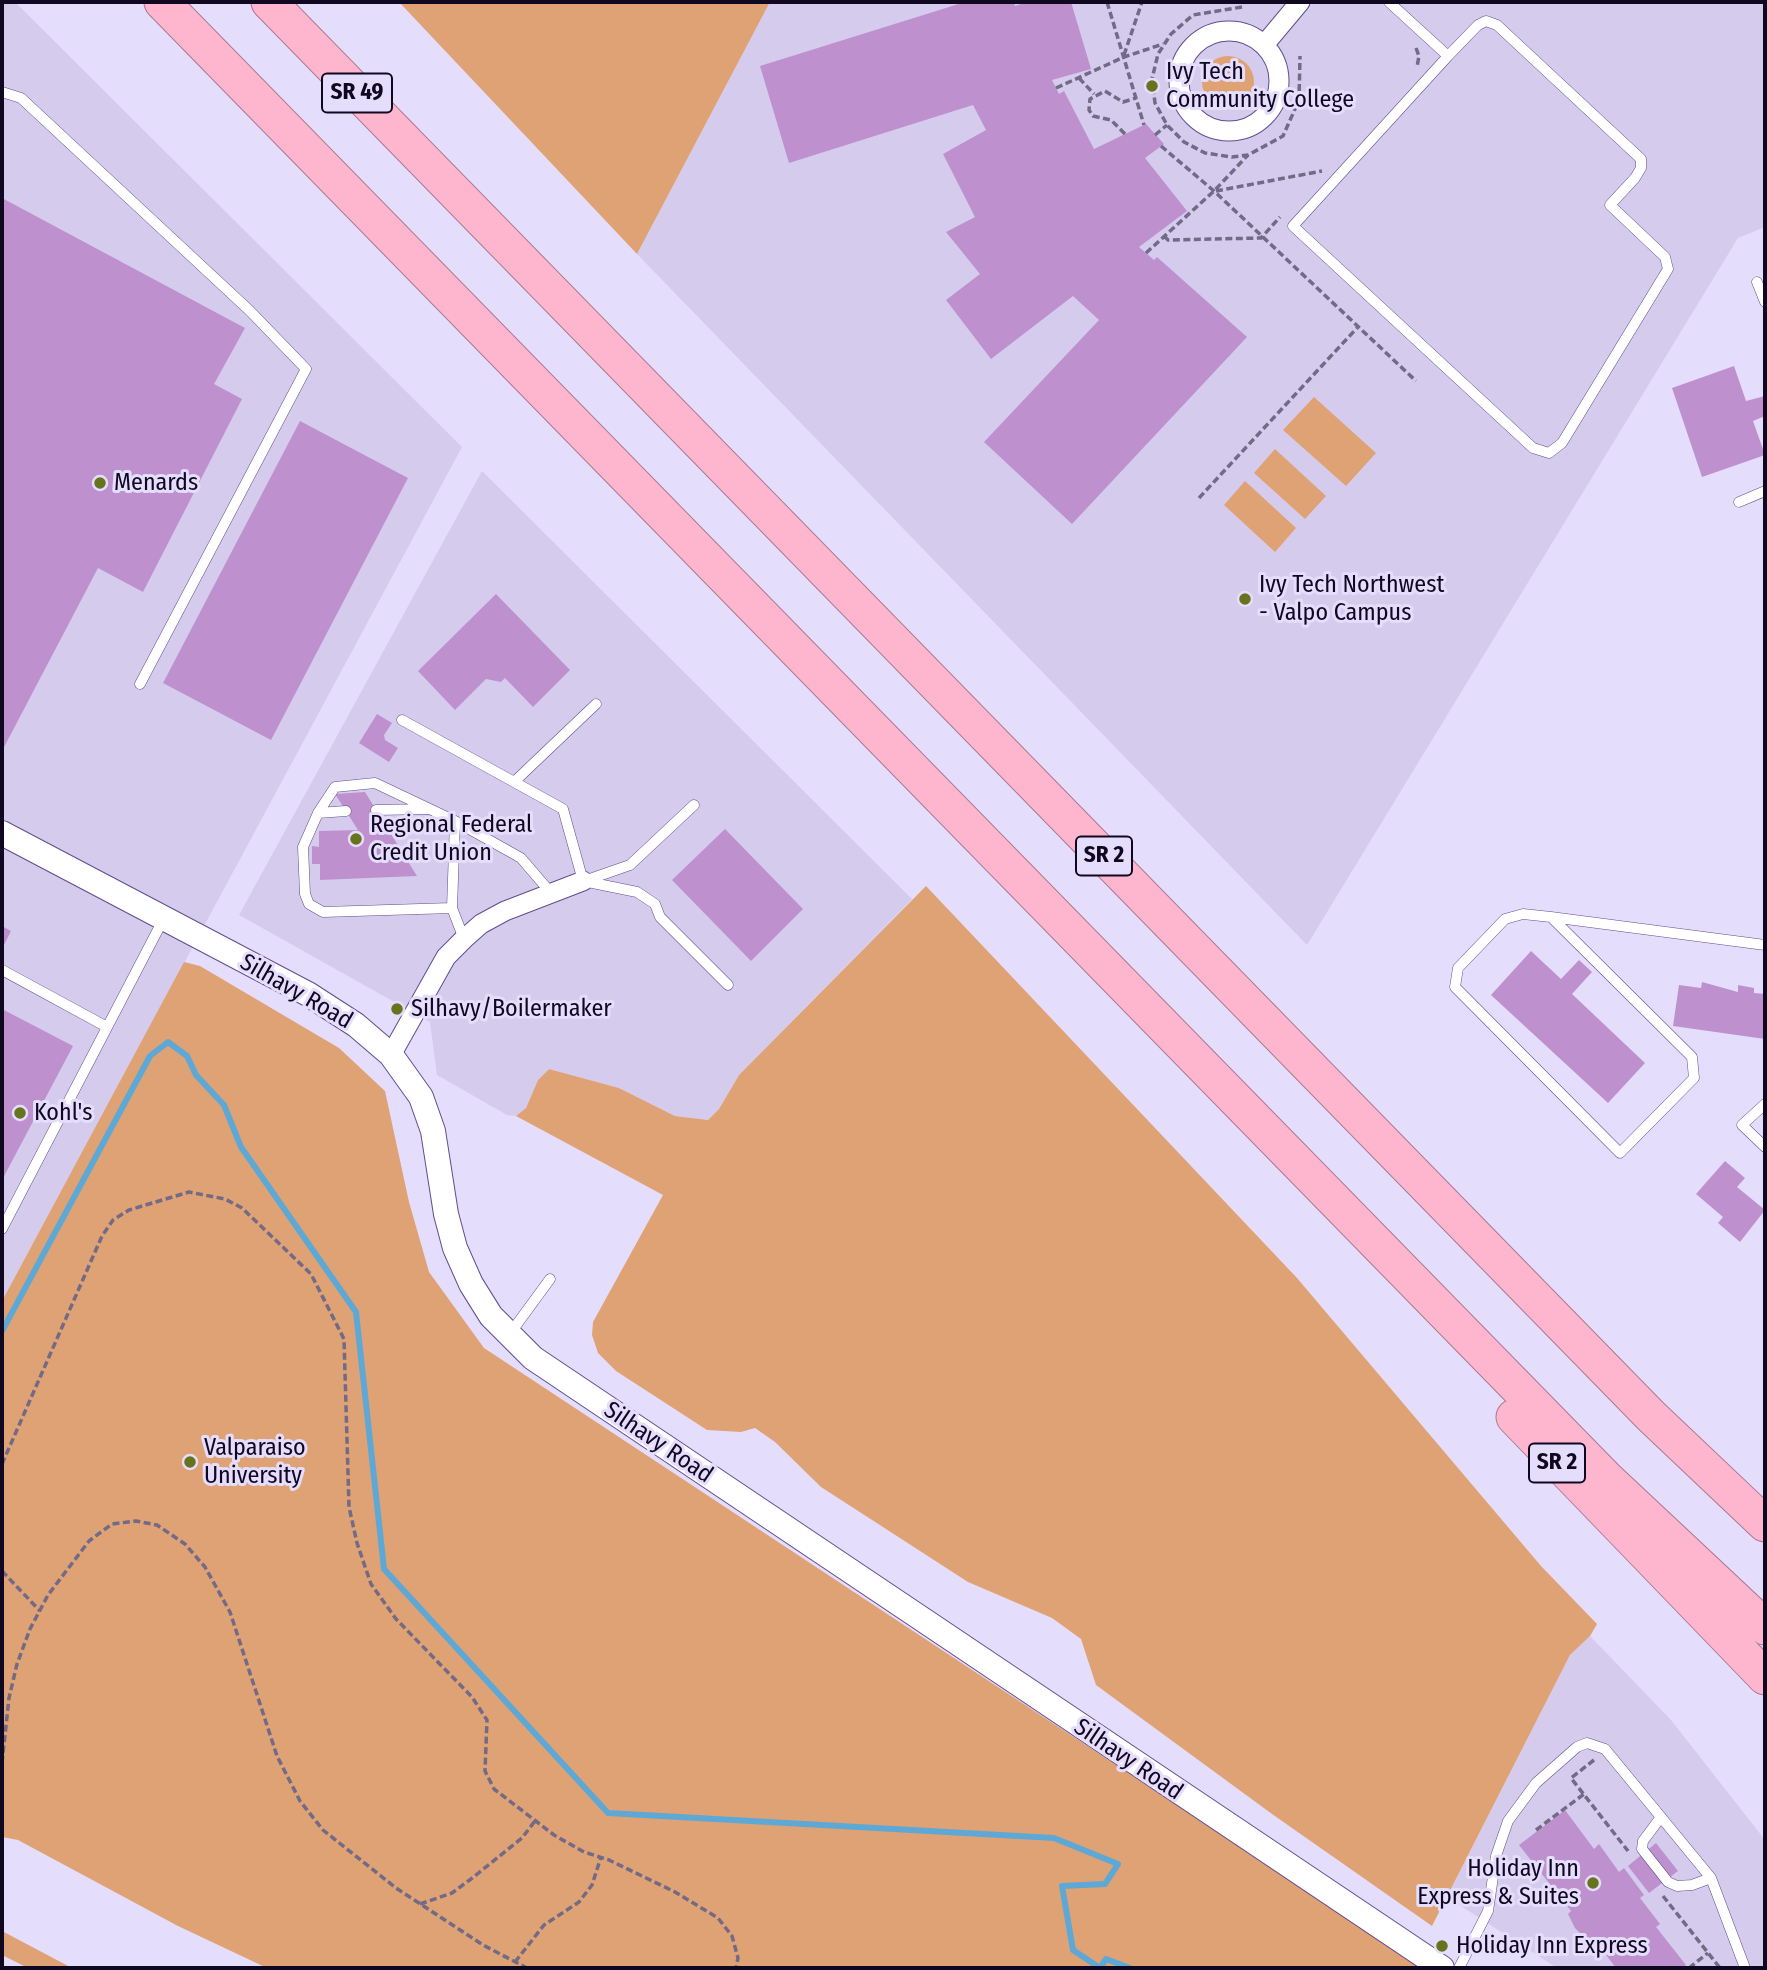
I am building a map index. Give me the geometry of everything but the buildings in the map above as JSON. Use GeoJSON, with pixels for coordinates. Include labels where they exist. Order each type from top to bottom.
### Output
{"type":"FeatureCollection","features":[{"type":"Feature","properties":{"kind":"highway","name":"SR 2"},"geometry":{"type":"LineString","coordinates":[[162,2],[1368,1235],[1421,1319],[1644,1555],[1765,1677]]}},
{"type":"Feature","properties":{"kind":"highway","name":"SR 49"},"geometry":{"type":"LineString","coordinates":[[269,2],[446,183]]}},
{"type":"Feature","properties":{"kind":"highway","name":"SR 2"},"geometry":{"type":"LineString","coordinates":[[295,2],[357,67],[446,183],[1651,1416],[1765,1524]]}},
{"type":"Feature","properties":{"kind":"highway"},"geometry":{"type":"LineString","coordinates":[[1368,1235],[1606,1478],[1765,1627]]}},
{"type":"Feature","properties":{"kind":"street"},"geometry":{"type":"LineString","coordinates":[[1264,45],[1300,2]]}},
{"type":"Feature","properties":{"kind":"street"},"geometry":{"type":"LineString","coordinates":[[1233,31],[1250,35],[1264,45],[1274,59],[1279,75],[1278,92],[1272,108],[1261,120],[1247,129],[1231,132],[1208,127],[1189,113],[1181,98],[1181,66],[1188,52],[1200,40],[1216,32],[1233,31]]}},
{"type":"Feature","properties":{"kind":"street","name":"Silhavy Road"},"geometry":{"type":"LineString","coordinates":[[2,833],[308,994],[356,1025],[391,1055],[421,1097],[433,1131],[446,1214],[455,1248],[471,1284],[508,1336],[570,1384],[1442,1968]]}},
{"type":"Feature","properties":{"kind":"street"},"geometry":{"type":"LineString","coordinates":[[391,1055],[446,957],[464,939],[481,924],[505,911],[583,881]]}},
{"type":"Feature","properties":{"kind":"lane"},"geometry":{"type":"LineString","coordinates":[[1389,2],[1448,56]]}},
{"type":"Feature","properties":{"kind":"lane"},"geometry":{"type":"LineString","coordinates":[[1486,21],[1497,24],[1641,159],[1641,168],[1635,178],[1610,205],[1665,257],[1668,270],[1562,443],[1549,453],[1533,448],[1293,226],[1448,56],[1478,25],[1486,21]]}},
{"type":"Feature","properties":{"kind":"lane"},"geometry":{"type":"LineString","coordinates":[[2,92],[21,98],[250,311],[306,369],[140,684]]}},
{"type":"Feature","properties":{"kind":"lane"},"geometry":{"type":"LineString","coordinates":[[1757,282],[1765,302]]}},
{"type":"Feature","properties":{"kind":"lane"},"geometry":{"type":"LineString","coordinates":[[1739,502],[1765,491]]}},
{"type":"Feature","properties":{"kind":"lane"},"geometry":{"type":"LineString","coordinates":[[514,782],[596,704]]}},
{"type":"Feature","properties":{"kind":"lane"},"geometry":{"type":"LineString","coordinates":[[402,720],[563,809],[583,881]]}},
{"type":"Feature","properties":{"kind":"lane"},"geometry":{"type":"LineString","coordinates":[[452,908],[323,912],[309,904],[305,894],[303,847],[318,813],[335,788],[352,783],[375,783],[456,821],[521,858],[551,893]]}},
{"type":"Feature","properties":{"kind":"lane"},"geometry":{"type":"LineString","coordinates":[[583,881],[630,865],[694,805]]}},
{"type":"Feature","properties":{"kind":"lane"},"geometry":{"type":"LineString","coordinates":[[376,810],[431,809]]}},
{"type":"Feature","properties":{"kind":"lane"},"geometry":{"type":"LineString","coordinates":[[318,813],[346,811]]}},
{"type":"Feature","properties":{"kind":"lane"},"geometry":{"type":"LineString","coordinates":[[456,821],[452,908],[464,939]]}},
{"type":"Feature","properties":{"kind":"lane"},"geometry":{"type":"LineString","coordinates":[[583,881],[637,892],[655,904],[660,918],[728,985]]}},
{"type":"Feature","properties":{"kind":"lane"},"geometry":{"type":"LineString","coordinates":[[1551,917],[1692,1057],[1694,1078],[1620,1153],[1455,987],[1458,968],[1504,919],[1523,914],[1551,917],[1765,946]]}},
{"type":"Feature","properties":{"kind":"lane"},"geometry":{"type":"LineString","coordinates":[[2,1229],[163,919]]}},
{"type":"Feature","properties":{"kind":"lane"},"geometry":{"type":"LineString","coordinates":[[2,971],[107,1027]]}},
{"type":"Feature","properties":{"kind":"lane"},"geometry":{"type":"LineString","coordinates":[[1765,1104],[1742,1125],[1765,1147]]}},
{"type":"Feature","properties":{"kind":"lane"},"geometry":{"type":"LineString","coordinates":[[508,1336],[528,1313],[550,1279]]}},
{"type":"Feature","properties":{"kind":"lane"},"geometry":{"type":"LineString","coordinates":[[1459,1968],[1488,1911],[1496,1856],[1508,1821],[1536,1783],[1577,1748],[1587,1743],[1605,1749],[1712,1878],[1741,1966]]}},
{"type":"Feature","properties":{"kind":"lane"},"geometry":{"type":"LineString","coordinates":[[1661,1817],[1643,1840],[1642,1849],[1655,1867],[1668,1882],[1677,1886],[1712,1878]]}},
{"type":"Feature","properties":{"kind":"path"},"geometry":{"type":"LineString","coordinates":[[1107,2],[1144,125]]}},
{"type":"Feature","properties":{"kind":"path"},"geometry":{"type":"LineString","coordinates":[[1124,57],[1142,2]]}},
{"type":"Feature","properties":{"kind":"path"},"geometry":{"type":"LineString","coordinates":[[1242,7],[1193,15],[1181,23],[1163,44],[1153,68],[1153,91],[1159,114],[1184,142],[1205,153],[1248,155]]}},
{"type":"Feature","properties":{"kind":"path"},"geometry":{"type":"LineString","coordinates":[[1056,88],[1124,57],[1163,44]]}},
{"type":"Feature","properties":{"kind":"path"},"geometry":{"type":"LineString","coordinates":[[1146,253],[1214,191],[1248,155],[1283,136],[1299,100],[1300,56]]}},
{"type":"Feature","properties":{"kind":"path"},"geometry":{"type":"LineString","coordinates":[[1079,78],[1094,94]]}},
{"type":"Feature","properties":{"kind":"path"},"geometry":{"type":"LineString","coordinates":[[1094,94],[1109,92],[1123,102],[1136,98]]}},
{"type":"Feature","properties":{"kind":"path"},"geometry":{"type":"LineString","coordinates":[[1094,94],[1088,105],[1093,116],[1111,120],[1125,134]]}},
{"type":"Feature","properties":{"kind":"path"},"geometry":{"type":"LineString","coordinates":[[1155,135],[1167,125]]}},
{"type":"Feature","properties":{"kind":"path"},"geometry":{"type":"LineString","coordinates":[[1161,146],[1214,191],[1416,382]]}},
{"type":"Feature","properties":{"kind":"path"},"geometry":{"type":"LineString","coordinates":[[1214,191],[1322,171]]}},
{"type":"Feature","properties":{"kind":"path"},"geometry":{"type":"LineString","coordinates":[[1164,236],[1168,240],[1261,238]]}},
{"type":"Feature","properties":{"kind":"path"},"geometry":{"type":"LineString","coordinates":[[1199,498],[1357,328]]}},
{"type":"Feature","properties":{"kind":"path"},"geometry":{"type":"LineString","coordinates":[[2,1464],[102,1237],[113,1220],[130,1210],[189,1192],[225,1199],[242,1208],[311,1274],[344,1339],[349,1507],[371,1584],[396,1619],[472,1697],[487,1720],[485,1772],[495,1789],[535,1821],[584,1852],[601,1857],[675,1892],[718,1919],[732,1936],[738,1958],[736,1968]]}},
{"type":"Feature","properties":{"kind":"path"},"geometry":{"type":"LineString","coordinates":[[2,1763],[9,1698],[17,1664],[40,1611],[89,1541],[112,1524],[136,1521],[158,1525],[185,1544],[205,1567],[230,1612],[277,1756],[300,1801],[323,1830],[348,1852],[420,1904],[527,1968]]}},
{"type":"Feature","properties":{"kind":"path"},"geometry":{"type":"LineString","coordinates":[[2,1571],[40,1611]]}},
{"type":"Feature","properties":{"kind":"path"},"geometry":{"type":"LineString","coordinates":[[1536,1830],[1584,1794]]}},
{"type":"Feature","properties":{"kind":"path"},"geometry":{"type":"LineString","coordinates":[[420,1904],[452,1893],[511,1847],[535,1821]]}},
{"type":"Feature","properties":{"kind":"path"},"geometry":{"type":"LineString","coordinates":[[515,1962],[544,1925],[579,1902],[592,1885],[601,1857]]}},
{"type":"Feature","properties":{"kind":"path"},"geometry":{"type":"LineString","coordinates":[[1689,1968],[1708,1953]]}},
{"type":"Feature","properties":{"kind":"shaded area"},"geometry":{"type":"Polygon","coordinates":[[[2,2],[15,2],[462,447],[2,1301],[2,2]]]}},
{"type":"Feature","properties":{"kind":"shaded area"},"geometry":{"type":"Polygon","coordinates":[[[399,2],[770,2],[637,254],[399,2]]]}},
{"type":"Feature","properties":{"kind":"shaded area","name":"Ivy Tech Northwest - Valpo Campus"},"geometry":{"type":"Polygon","coordinates":[[[770,2],[1765,2],[1765,227],[1738,238],[1307,945],[637,254],[770,2]]]}},
{"type":"Feature","properties":{"kind":"shaded area"},"geometry":{"type":"Polygon","coordinates":[[[1228,56],[1238,58],[1246,64],[1252,72],[1252,92],[1246,100],[1238,106],[1228,108],[1218,106],[1210,100],[1204,92],[1202,82],[1204,72],[1210,64],[1218,58],[1228,56]]]}},
{"type":"Feature","properties":{"kind":"shaded area"},"geometry":{"type":"Polygon","coordinates":[[[1314,397],[1376,453],[1346,486],[1283,430],[1314,397]]]}},
{"type":"Feature","properties":{"kind":"shaded area"},"geometry":{"type":"Polygon","coordinates":[[[1275,449],[1326,496],[1305,519],[1254,473],[1275,449]]]}},
{"type":"Feature","properties":{"kind":"shaded area"},"geometry":{"type":"Polygon","coordinates":[[[482,471],[912,899],[739,1075],[719,1109],[708,1120],[675,1116],[619,1088],[549,1069],[538,1080],[526,1108],[516,1116],[507,1115],[437,1075],[430,1022],[239,915],[482,471]]]}},
{"type":"Feature","properties":{"kind":"shaded area"},"geometry":{"type":"Polygon","coordinates":[[[1245,481],[1296,528],[1275,552],[1224,505],[1245,481]]]}},
{"type":"Feature","properties":{"kind":"shaded area"},"geometry":{"type":"Polygon","coordinates":[[[926,886],[1297,1278],[1541,1566],[1597,1624],[1590,1636],[1570,1655],[1432,1926],[1272,1814],[1096,1685],[1081,1639],[1052,1618],[968,1582],[821,1487],[775,1442],[755,1428],[741,1432],[707,1430],[616,1371],[598,1353],[592,1335],[593,1322],[663,1195],[516,1116],[526,1108],[538,1080],[549,1069],[619,1088],[675,1116],[708,1120],[719,1109],[739,1075],[926,886]]]}},
{"type":"Feature","properties":{"kind":"shaded area"},"geometry":{"type":"Polygon","coordinates":[[[184,962],[200,966],[339,1048],[385,1091],[409,1202],[429,1272],[484,1348],[1424,1968],[267,1968],[178,1926],[18,1840],[2,1837],[2,1301],[184,962]]]}},
{"type":"Feature","properties":{"kind":"shaded area"},"geometry":{"type":"Polygon","coordinates":[[[1590,1636],[1671,1720],[1765,1840],[1765,1968],[1557,1968],[1447,1897],[1570,1655],[1590,1636]]]}},
{"type":"Feature","properties":{"kind":"shaded area"},"geometry":{"type":"Polygon","coordinates":[[[2,1931],[72,1968],[28,1968],[2,1955],[2,1931]]]}},
{"type":"Feature","properties":{"kind":"waterway"},"geometry":{"type":"LineString","coordinates":[[2,1331],[150,1056],[168,1042],[187,1056],[196,1075],[224,1105],[241,1147],[356,1312],[384,1569],[608,1813],[1054,1838],[1118,1864],[1105,1884],[1062,1886],[1073,1950],[1100,1968],[1106,1959],[1130,1968]]}},
{"type":"Feature","properties":{"kind":"place","name":"Ivy Tech Community College"},"geometry":{"type":"Point","coordinates":[1152,86]}},
{"type":"Feature","properties":{"kind":"place","name":"Menards"},"geometry":{"type":"Point","coordinates":[100,483]}},
{"type":"Feature","properties":{"kind":"place","name":"Ivy Tech Northwest - Valpo Campus"},"geometry":{"type":"Point","coordinates":[1245,599]}},
{"type":"Feature","properties":{"kind":"place","name":"Regional Federal Credit Union"},"geometry":{"type":"Point","coordinates":[356,839]}},
{"type":"Feature","properties":{"kind":"place","name":"Silhavy/Boilermaker"},"geometry":{"type":"Point","coordinates":[397,1009]}},
{"type":"Feature","properties":{"kind":"place","name":"Kohl's"},"geometry":{"type":"Point","coordinates":[20,1113]}},
{"type":"Feature","properties":{"kind":"place","name":"Valparaiso University"},"geometry":{"type":"Point","coordinates":[190,1462]}},
{"type":"Feature","properties":{"kind":"place","name":"Holiday Inn Express & Suites"},"geometry":{"type":"Point","coordinates":[1593,1883]}},
{"type":"Feature","properties":{"kind":"place","name":"Holiday Inn Express"},"geometry":{"type":"Point","coordinates":[1442,1946]}}]}
